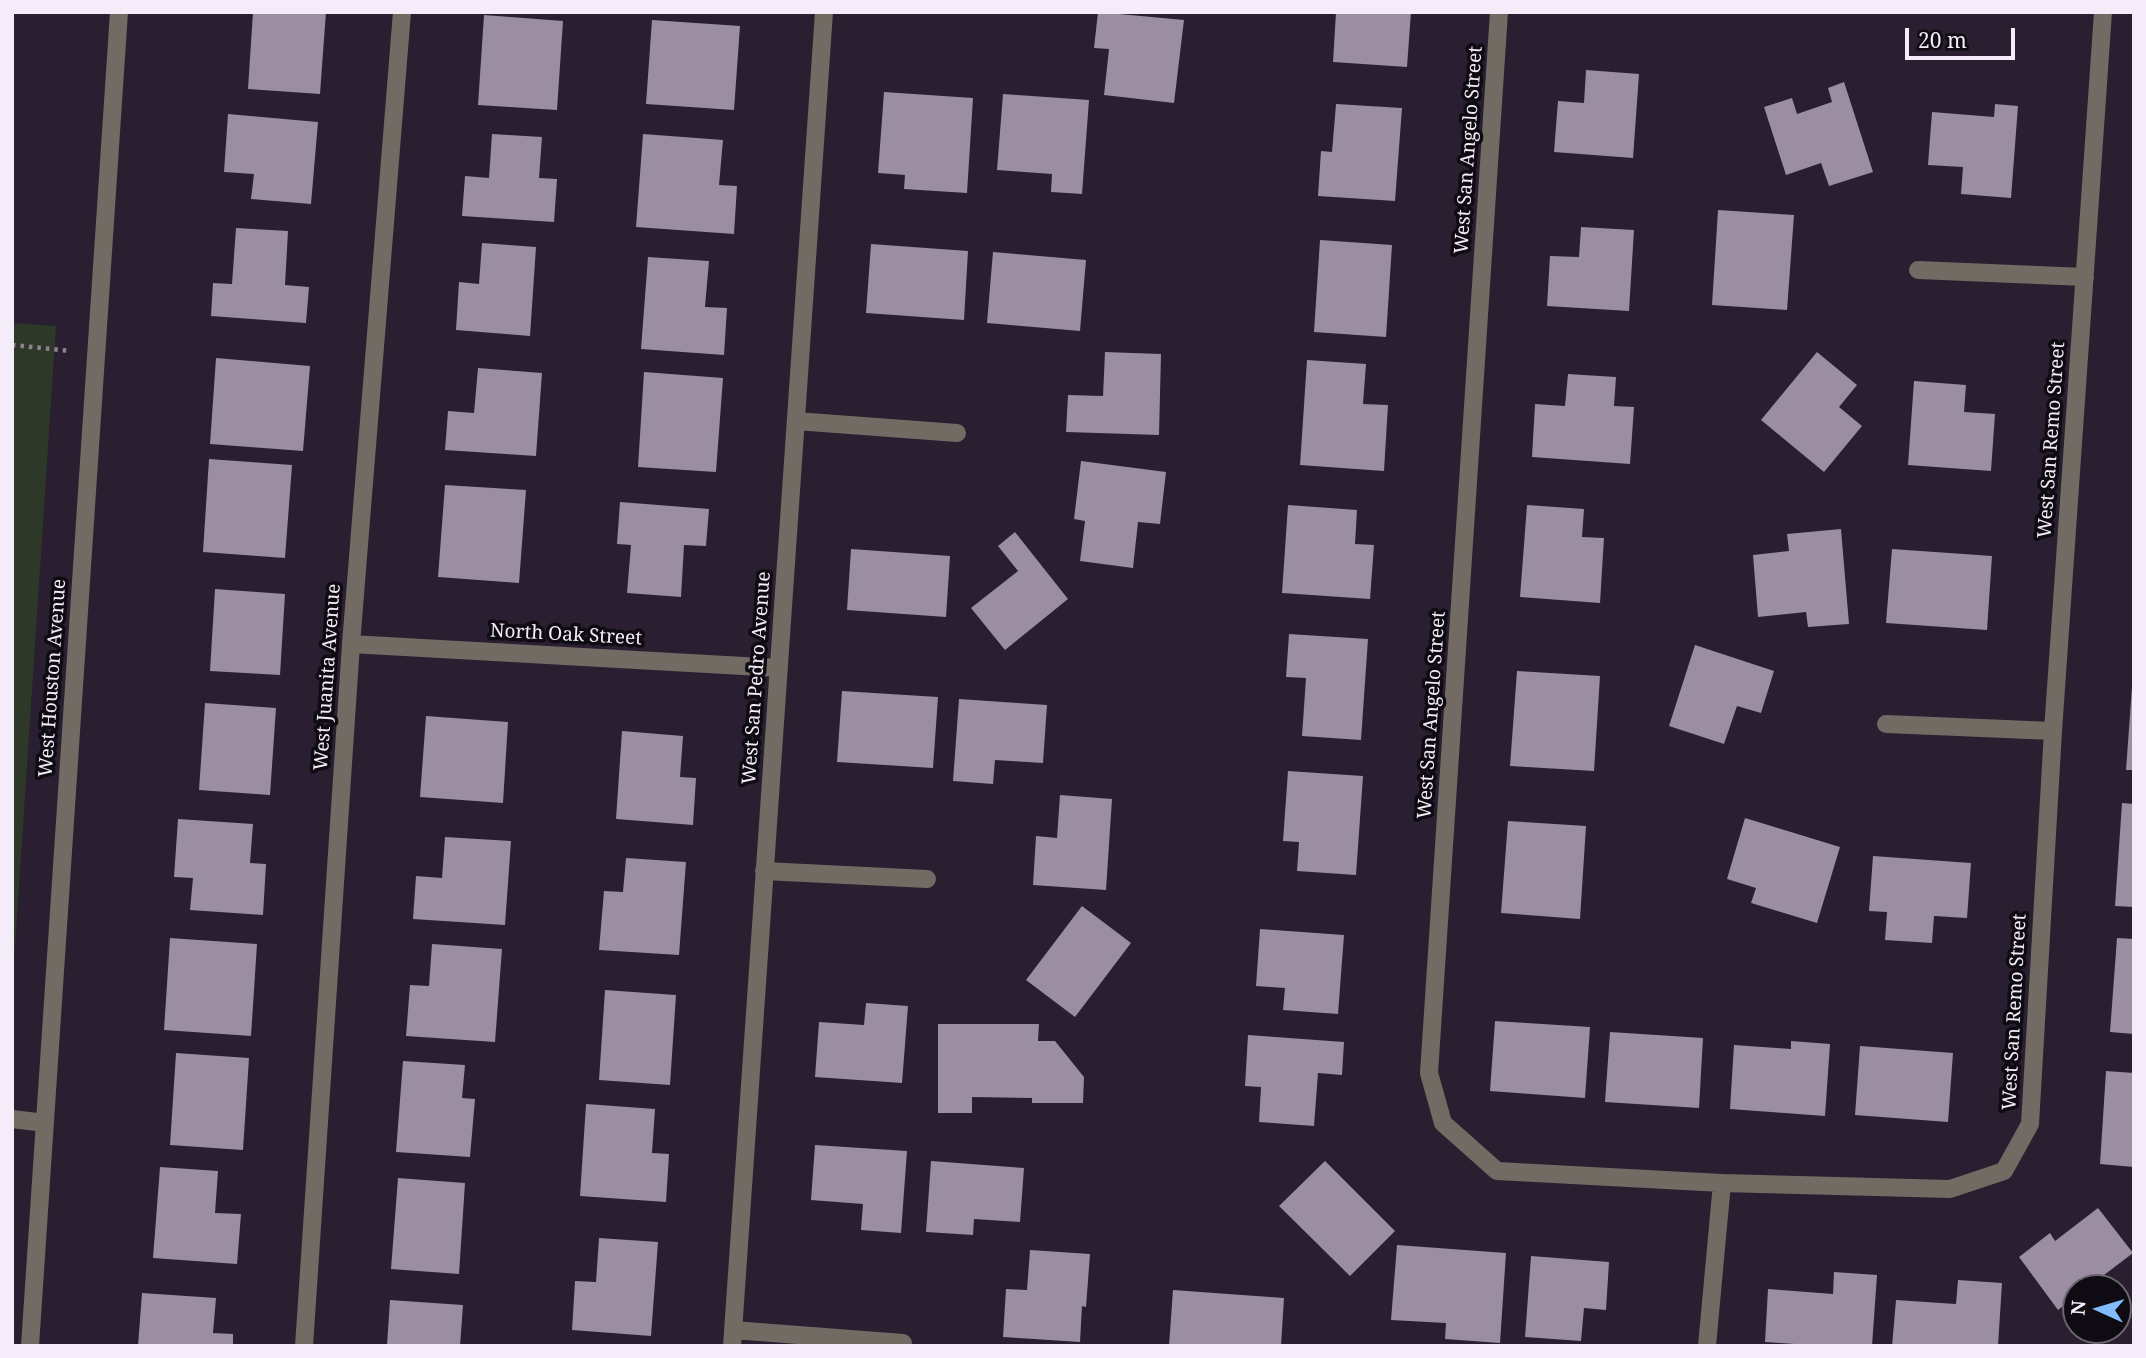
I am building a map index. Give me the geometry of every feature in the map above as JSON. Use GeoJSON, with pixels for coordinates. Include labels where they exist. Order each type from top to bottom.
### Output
{"type":"FeatureCollection","features":[{"type":"Feature","properties":{"kind":"street","name":"West Houston Avenue"},"geometry":{"type":"LineString","coordinates":[[30,1346],[119,12]]}},
{"type":"Feature","properties":{"kind":"street","name":"West Juanita Avenue"},"geometry":{"type":"LineString","coordinates":[[304,1346],[351,644],[402,12]]}},
{"type":"Feature","properties":{"kind":"street","name":"West San Pedro Avenue"},"geometry":{"type":"LineString","coordinates":[[732,1338],[824,12]]}},
{"type":"Feature","properties":{"kind":"street","name":"West San Angelo Street"},"geometry":{"type":"LineString","coordinates":[[1499,12],[1429,1073],[1443,1124],[1497,1171],[1722,1183]]}},
{"type":"Feature","properties":{"kind":"street","name":"West San Remo Street"},"geometry":{"type":"LineString","coordinates":[[1722,1183],[1950,1189],[2004,1171],[2030,1124],[2053,731],[2103,12]]}},
{"type":"Feature","properties":{"kind":"street"},"geometry":{"type":"LineString","coordinates":[[1918,270],[2085,277]]}},
{"type":"Feature","properties":{"kind":"street"},"geometry":{"type":"LineString","coordinates":[[796,421],[957,433]]}},
{"type":"Feature","properties":{"kind":"street","name":"North Oak Street"},"geometry":{"type":"LineString","coordinates":[[351,644],[779,668]]}},
{"type":"Feature","properties":{"kind":"street"},"geometry":{"type":"LineString","coordinates":[[1886,724],[2053,731]]}},
{"type":"Feature","properties":{"kind":"street"},"geometry":{"type":"LineString","coordinates":[[764,871],[927,879]]}},
{"type":"Feature","properties":{"kind":"street"},"geometry":{"type":"LineString","coordinates":[[12,1119],[44,1123]]}},
{"type":"Feature","properties":{"kind":"street"},"geometry":{"type":"LineString","coordinates":[[1707,1346],[1722,1183]]}},
{"type":"Feature","properties":{"kind":"street"},"geometry":{"type":"LineString","coordinates":[[732,1338],[903,1343]]}},
{"type":"Feature","properties":{"kind":"path"},"geometry":{"type":"LineString","coordinates":[[12,345],[96,354]]}},
{"type":"Feature","properties":{"kind":"green space"},"geometry":{"type":"Polygon","coordinates":[[[12,323],[56,326],[12,993],[12,323]]]}},
{"type":"Feature","properties":{"kind":"building"},"geometry":{"type":"Polygon","coordinates":[[[253,12],[326,12],[320,94],[248,89],[253,12]]]}},
{"type":"Feature","properties":{"kind":"building"},"geometry":{"type":"Polygon","coordinates":[[[1098,12],[1184,20],[1174,103],[1104,95],[1109,49],[1094,48],[1098,12]]]}},
{"type":"Feature","properties":{"kind":"building"},"geometry":{"type":"Polygon","coordinates":[[[1336,12],[1411,12],[1407,67],[1333,62],[1336,12]]]}},
{"type":"Feature","properties":{"kind":"building"},"geometry":{"type":"Polygon","coordinates":[[[484,15],[563,21],[557,110],[478,105],[484,15]]]}},
{"type":"Feature","properties":{"kind":"building"},"geometry":{"type":"Polygon","coordinates":[[[652,20],[740,26],[734,110],[646,104],[652,20]]]}},
{"type":"Feature","properties":{"kind":"building"},"geometry":{"type":"Polygon","coordinates":[[[1586,70],[1639,74],[1633,158],[1554,152],[1558,101],[1584,103],[1586,70]]]}},
{"type":"Feature","properties":{"kind":"building"},"geometry":{"type":"Polygon","coordinates":[[[1844,82],[1873,172],[1829,186],[1821,163],[1786,175],[1764,107],[1792,98],[1797,114],[1832,102],[1828,88],[1844,82]]]}},
{"type":"Feature","properties":{"kind":"building"},"geometry":{"type":"Polygon","coordinates":[[[884,92],[973,98],[967,193],[904,189],[905,175],[878,173],[884,92]]]}},
{"type":"Feature","properties":{"kind":"building"},"geometry":{"type":"Polygon","coordinates":[[[1003,94],[1089,100],[1082,194],[1051,192],[1052,174],[997,170],[1003,94]]]}},
{"type":"Feature","properties":{"kind":"building"},"geometry":{"type":"Polygon","coordinates":[[[1336,104],[1402,108],[1395,201],[1318,196],[1321,151],[1332,152],[1336,104]]]}},
{"type":"Feature","properties":{"kind":"building"},"geometry":{"type":"Polygon","coordinates":[[[1995,104],[2018,106],[2011,198],[1961,194],[1963,167],[1928,165],[1932,112],[1994,117],[1995,104]]]}},
{"type":"Feature","properties":{"kind":"building"},"geometry":{"type":"Polygon","coordinates":[[[228,114],[318,122],[311,204],[251,199],[254,174],[224,172],[228,114]]]}},
{"type":"Feature","properties":{"kind":"building"},"geometry":{"type":"Polygon","coordinates":[[[492,134],[542,137],[539,178],[557,179],[554,222],[462,216],[465,176],[489,178],[492,134]]]}},
{"type":"Feature","properties":{"kind":"building"},"geometry":{"type":"Polygon","coordinates":[[[643,134],[723,140],[719,185],[737,186],[734,234],[636,227],[643,134]]]}},
{"type":"Feature","properties":{"kind":"building"},"geometry":{"type":"Polygon","coordinates":[[[1718,210],[1794,215],[1787,310],[1712,305],[1718,210]]]}},
{"type":"Feature","properties":{"kind":"building"},"geometry":{"type":"Polygon","coordinates":[[[1581,227],[1634,230],[1629,311],[1547,306],[1550,256],[1579,257],[1581,227]]]}},
{"type":"Feature","properties":{"kind":"building"},"geometry":{"type":"Polygon","coordinates":[[[236,228],[288,231],[285,285],[309,287],[306,323],[211,316],[213,283],[232,284],[236,228]]]}},
{"type":"Feature","properties":{"kind":"building"},"geometry":{"type":"Polygon","coordinates":[[[1320,240],[1392,245],[1386,337],[1314,332],[1320,240]]]}},
{"type":"Feature","properties":{"kind":"building"},"geometry":{"type":"Polygon","coordinates":[[[482,243],[536,247],[530,336],[456,330],[459,282],[479,284],[482,243]]]}},
{"type":"Feature","properties":{"kind":"building"},"geometry":{"type":"Polygon","coordinates":[[[871,244],[968,251],[964,320],[866,313],[871,244]]]}},
{"type":"Feature","properties":{"kind":"building"},"geometry":{"type":"Polygon","coordinates":[[[993,252],[1086,260],[1080,331],[987,323],[993,252]]]}},
{"type":"Feature","properties":{"kind":"building"},"geometry":{"type":"Polygon","coordinates":[[[648,257],[709,261],[705,307],[727,308],[724,355],[641,349],[648,257]]]}},
{"type":"Feature","properties":{"kind":"building"},"geometry":{"type":"Polygon","coordinates":[[[1105,352],[1161,354],[1159,435],[1066,432],[1068,395],[1103,396],[1105,352]]]}},
{"type":"Feature","properties":{"kind":"building"},"geometry":{"type":"Polygon","coordinates":[[[1817,352],[1857,385],[1839,407],[1862,426],[1824,472],[1761,420],[1817,352]]]}},
{"type":"Feature","properties":{"kind":"building"},"geometry":{"type":"Polygon","coordinates":[[[216,358],[310,366],[303,451],[210,444],[216,358]]]}},
{"type":"Feature","properties":{"kind":"building"},"geometry":{"type":"Polygon","coordinates":[[[1307,360],[1366,364],[1363,404],[1388,405],[1384,471],[1300,465],[1307,360]]]}},
{"type":"Feature","properties":{"kind":"building"},"geometry":{"type":"Polygon","coordinates":[[[478,368],[542,373],[536,456],[445,450],[448,411],[474,413],[478,368]]]}},
{"type":"Feature","properties":{"kind":"building"},"geometry":{"type":"Polygon","coordinates":[[[644,372],[723,378],[716,472],[638,467],[644,372]]]}},
{"type":"Feature","properties":{"kind":"building"},"geometry":{"type":"Polygon","coordinates":[[[1568,374],[1616,377],[1614,406],[1634,407],[1630,464],[1532,457],[1535,404],[1565,406],[1568,374]]]}},
{"type":"Feature","properties":{"kind":"building"},"geometry":{"type":"Polygon","coordinates":[[[1914,381],[1966,385],[1964,412],[1995,414],[1991,471],[1908,465],[1914,381]]]}},
{"type":"Feature","properties":{"kind":"building"},"geometry":{"type":"Polygon","coordinates":[[[209,459],[292,465],[285,558],[203,552],[209,459]]]}},
{"type":"Feature","properties":{"kind":"building"},"geometry":{"type":"Polygon","coordinates":[[[1081,461],[1166,472],[1160,524],[1138,522],[1133,568],[1080,561],[1085,521],[1074,519],[1081,461]]]}},
{"type":"Feature","properties":{"kind":"building"},"geometry":{"type":"Polygon","coordinates":[[[445,485],[526,490],[519,583],[438,577],[445,485]]]}},
{"type":"Feature","properties":{"kind":"building"},"geometry":{"type":"Polygon","coordinates":[[[620,502],[709,509],[706,546],[684,545],[681,597],[627,593],[631,545],[617,544],[620,502]]]}},
{"type":"Feature","properties":{"kind":"building"},"geometry":{"type":"Polygon","coordinates":[[[1288,505],[1357,510],[1355,544],[1374,545],[1370,599],[1282,593],[1288,505]]]}},
{"type":"Feature","properties":{"kind":"building"},"geometry":{"type":"Polygon","coordinates":[[[1527,505],[1584,509],[1582,537],[1604,538],[1600,603],[1520,597],[1527,505]]]}},
{"type":"Feature","properties":{"kind":"building"},"geometry":{"type":"Polygon","coordinates":[[[1841,529],[1849,624],[1808,627],[1806,612],[1758,617],[1753,555],[1789,551],[1787,534],[1841,529]]]}},
{"type":"Feature","properties":{"kind":"building"},"geometry":{"type":"Polygon","coordinates":[[[1015,532],[1068,599],[1005,650],[971,608],[1018,571],[998,546],[1015,532]]]}},
{"type":"Feature","properties":{"kind":"building"},"geometry":{"type":"Polygon","coordinates":[[[851,549],[950,556],[946,617],[847,610],[851,549]]]}},
{"type":"Feature","properties":{"kind":"building"},"geometry":{"type":"Polygon","coordinates":[[[1892,549],[1992,556],[1987,630],[1886,623],[1892,549]]]}},
{"type":"Feature","properties":{"kind":"building"},"geometry":{"type":"Polygon","coordinates":[[[215,589],[285,594],[280,675],[210,671],[215,589]]]}},
{"type":"Feature","properties":{"kind":"building"},"geometry":{"type":"Polygon","coordinates":[[[1289,634],[1368,639],[1361,740],[1302,736],[1306,678],[1286,677],[1289,634]]]}},
{"type":"Feature","properties":{"kind":"building"},"geometry":{"type":"Polygon","coordinates":[[[1695,645],[1774,671],[1761,713],[1737,706],[1724,744],[1669,726],[1695,645]]]}},
{"type":"Feature","properties":{"kind":"building"},"geometry":{"type":"Polygon","coordinates":[[[1517,671],[1600,676],[1594,771],[1510,766],[1517,671]]]}},
{"type":"Feature","properties":{"kind":"building"},"geometry":{"type":"Polygon","coordinates":[[[2132,687],[2134,770],[2126,770],[2132,687]]]}},
{"type":"Feature","properties":{"kind":"building"},"geometry":{"type":"Polygon","coordinates":[[[842,691],[938,697],[933,768],[837,762],[842,691]]]}},
{"type":"Feature","properties":{"kind":"building"},"geometry":{"type":"Polygon","coordinates":[[[959,699],[1047,705],[1043,763],[995,760],[993,784],[953,781],[959,699]]]}},
{"type":"Feature","properties":{"kind":"building"},"geometry":{"type":"Polygon","coordinates":[[[205,703],[276,708],[270,795],[199,790],[205,703]]]}},
{"type":"Feature","properties":{"kind":"building"},"geometry":{"type":"Polygon","coordinates":[[[426,716],[508,722],[503,803],[420,797],[426,716]]]}},
{"type":"Feature","properties":{"kind":"building"},"geometry":{"type":"Polygon","coordinates":[[[622,731],[683,736],[680,777],[696,778],[693,825],[616,819],[622,731]]]}},
{"type":"Feature","properties":{"kind":"building"},"geometry":{"type":"Polygon","coordinates":[[[1288,771],[1363,776],[1356,875],[1297,871],[1299,842],[1283,841],[1288,771]]]}},
{"type":"Feature","properties":{"kind":"building"},"geometry":{"type":"Polygon","coordinates":[[[1060,795],[1112,799],[1106,890],[1033,885],[1036,836],[1057,838],[1060,795]]]}},
{"type":"Feature","properties":{"kind":"building"},"geometry":{"type":"Polygon","coordinates":[[[2122,803],[2134,804],[2134,907],[2115,906],[2122,803]]]}},
{"type":"Feature","properties":{"kind":"building"},"geometry":{"type":"Polygon","coordinates":[[[1745,818],[1840,847],[1817,923],[1751,903],[1756,888],[1727,879],[1745,818]]]}},
{"type":"Feature","properties":{"kind":"building"},"geometry":{"type":"Polygon","coordinates":[[[178,819],[253,824],[250,863],[266,864],[263,915],[190,910],[193,878],[174,877],[178,819]]]}},
{"type":"Feature","properties":{"kind":"building"},"geometry":{"type":"Polygon","coordinates":[[[1508,821],[1586,826],[1580,919],[1501,913],[1508,821]]]}},
{"type":"Feature","properties":{"kind":"building"},"geometry":{"type":"Polygon","coordinates":[[[445,837],[511,841],[505,925],[413,919],[416,876],[442,878],[445,837]]]}},
{"type":"Feature","properties":{"kind":"building"},"geometry":{"type":"Polygon","coordinates":[[[1873,856],[1971,863],[1967,918],[1934,916],[1932,943],[1885,940],[1887,912],[1869,911],[1873,856]]]}},
{"type":"Feature","properties":{"kind":"building"},"geometry":{"type":"Polygon","coordinates":[[[626,858],[686,862],[679,955],[599,950],[604,891],[623,892],[626,858]]]}},
{"type":"Feature","properties":{"kind":"building"},"geometry":{"type":"Polygon","coordinates":[[[1082,906],[1131,943],[1075,1017],[1026,980],[1082,906]]]}},
{"type":"Feature","properties":{"kind":"building"},"geometry":{"type":"Polygon","coordinates":[[[1260,929],[1344,935],[1338,1014],[1283,1010],[1285,988],[1256,986],[1260,929]]]}},
{"type":"Feature","properties":{"kind":"building"},"geometry":{"type":"Polygon","coordinates":[[[170,938],[257,944],[251,1036],[164,1030],[170,938]]]}},
{"type":"Feature","properties":{"kind":"building"},"geometry":{"type":"Polygon","coordinates":[[[2117,938],[2134,939],[2134,1034],[2110,1032],[2117,938]]]}},
{"type":"Feature","properties":{"kind":"building"},"geometry":{"type":"Polygon","coordinates":[[[432,944],[502,949],[495,1042],[406,1036],[410,985],[429,986],[432,944]]]}},
{"type":"Feature","properties":{"kind":"building"},"geometry":{"type":"Polygon","coordinates":[[[605,990],[676,995],[670,1085],[599,1080],[605,990]]]}},
{"type":"Feature","properties":{"kind":"building"},"geometry":{"type":"Polygon","coordinates":[[[866,1003],[908,1006],[902,1083],[815,1077],[819,1022],[864,1025],[866,1003]]]}},
{"type":"Feature","properties":{"kind":"building"},"geometry":{"type":"Polygon","coordinates":[[[1495,1021],[1590,1027],[1585,1098],[1490,1091],[1495,1021]]]}},
{"type":"Feature","properties":{"kind":"building"},"geometry":{"type":"Polygon","coordinates":[[[938,1024],[1039,1024],[1038,1041],[1055,1041],[1084,1077],[1083,1103],[1032,1103],[1032,1098],[972,1097],[972,1113],[938,1113],[938,1024]]]}},
{"type":"Feature","properties":{"kind":"building"},"geometry":{"type":"Polygon","coordinates":[[[1610,1032],[1703,1038],[1699,1108],[1605,1102],[1610,1032]]]}},
{"type":"Feature","properties":{"kind":"building"},"geometry":{"type":"Polygon","coordinates":[[[1248,1035],[1344,1042],[1342,1075],[1318,1073],[1314,1126],[1259,1122],[1261,1087],[1245,1086],[1248,1035]]]}},
{"type":"Feature","properties":{"kind":"building"},"geometry":{"type":"Polygon","coordinates":[[[1791,1041],[1830,1044],[1825,1116],[1730,1109],[1734,1045],[1791,1049],[1791,1041]]]}},
{"type":"Feature","properties":{"kind":"building"},"geometry":{"type":"Polygon","coordinates":[[[1860,1046],[1953,1053],[1948,1122],[1855,1115],[1860,1046]]]}},
{"type":"Feature","properties":{"kind":"building"},"geometry":{"type":"Polygon","coordinates":[[[176,1053],[249,1058],[243,1150],[170,1145],[176,1053]]]}},
{"type":"Feature","properties":{"kind":"building"},"geometry":{"type":"Polygon","coordinates":[[[403,1061],[465,1065],[462,1098],[475,1099],[470,1157],[396,1152],[403,1061]]]}},
{"type":"Feature","properties":{"kind":"building"},"geometry":{"type":"Polygon","coordinates":[[[2106,1071],[2134,1073],[2134,1167],[2100,1164],[2106,1071]]]}},
{"type":"Feature","properties":{"kind":"building"},"geometry":{"type":"Polygon","coordinates":[[[586,1104],[655,1109],[652,1153],[669,1154],[666,1202],[580,1196],[586,1104]]]}},
{"type":"Feature","properties":{"kind":"building"},"geometry":{"type":"Polygon","coordinates":[[[815,1145],[907,1151],[901,1233],[861,1230],[863,1204],[811,1200],[815,1145]]]}},
{"type":"Feature","properties":{"kind":"building"},"geometry":{"type":"Polygon","coordinates":[[[931,1161],[1024,1168],[1020,1222],[974,1219],[973,1235],[926,1232],[931,1161]]]}},
{"type":"Feature","properties":{"kind":"building"},"geometry":{"type":"Polygon","coordinates":[[[1325,1161],[1395,1231],[1350,1276],[1279,1206],[1325,1161]]]}},
{"type":"Feature","properties":{"kind":"building"},"geometry":{"type":"Polygon","coordinates":[[[160,1167],[218,1171],[215,1213],[241,1214],[237,1264],[153,1258],[160,1167]]]}},
{"type":"Feature","properties":{"kind":"building"},"geometry":{"type":"Polygon","coordinates":[[[398,1178],[465,1183],[459,1274],[391,1269],[398,1178]]]}},
{"type":"Feature","properties":{"kind":"building"},"geometry":{"type":"Polygon","coordinates":[[[2098,1208],[2133,1253],[2105,1274],[2062,1274],[2062,1307],[2058,1310],[2019,1257],[2050,1233],[2055,1241],[2098,1208]]]}},
{"type":"Feature","properties":{"kind":"building"},"geometry":{"type":"Polygon","coordinates":[[[599,1238],[658,1242],[651,1336],[572,1330],[575,1281],[596,1282],[599,1238]]]}},
{"type":"Feature","properties":{"kind":"building"},"geometry":{"type":"Polygon","coordinates":[[[1397,1245],[1506,1253],[1500,1343],[1445,1339],[1446,1323],[1391,1320],[1397,1245]]]}},
{"type":"Feature","properties":{"kind":"building"},"geometry":{"type":"Polygon","coordinates":[[[1030,1250],[1090,1254],[1080,1342],[1003,1337],[1006,1289],[1027,1290],[1030,1250]]]}},
{"type":"Feature","properties":{"kind":"building"},"geometry":{"type":"Polygon","coordinates":[[[1531,1256],[1609,1262],[1606,1310],[1584,1308],[1581,1341],[1525,1337],[1531,1256]]]}},
{"type":"Feature","properties":{"kind":"building"},"geometry":{"type":"Polygon","coordinates":[[[1834,1272],[1877,1275],[1872,1346],[1765,1342],[1768,1289],[1833,1294],[1834,1272]]]}},
{"type":"Feature","properties":{"kind":"building"},"geometry":{"type":"Polygon","coordinates":[[[1958,1280],[2002,1283],[1998,1346],[1892,1346],[1896,1300],[1956,1304],[1958,1280]]]}},
{"type":"Feature","properties":{"kind":"building"},"geometry":{"type":"Polygon","coordinates":[[[1173,1290],[1284,1298],[1281,1346],[1169,1346],[1173,1290]]]}},
{"type":"Feature","properties":{"kind":"building"},"geometry":{"type":"Polygon","coordinates":[[[142,1293],[216,1298],[213,1333],[233,1334],[233,1346],[138,1346],[142,1293]]]}},
{"type":"Feature","properties":{"kind":"building"},"geometry":{"type":"Polygon","coordinates":[[[390,1300],[463,1305],[460,1346],[387,1345],[390,1300]]]}}]}
